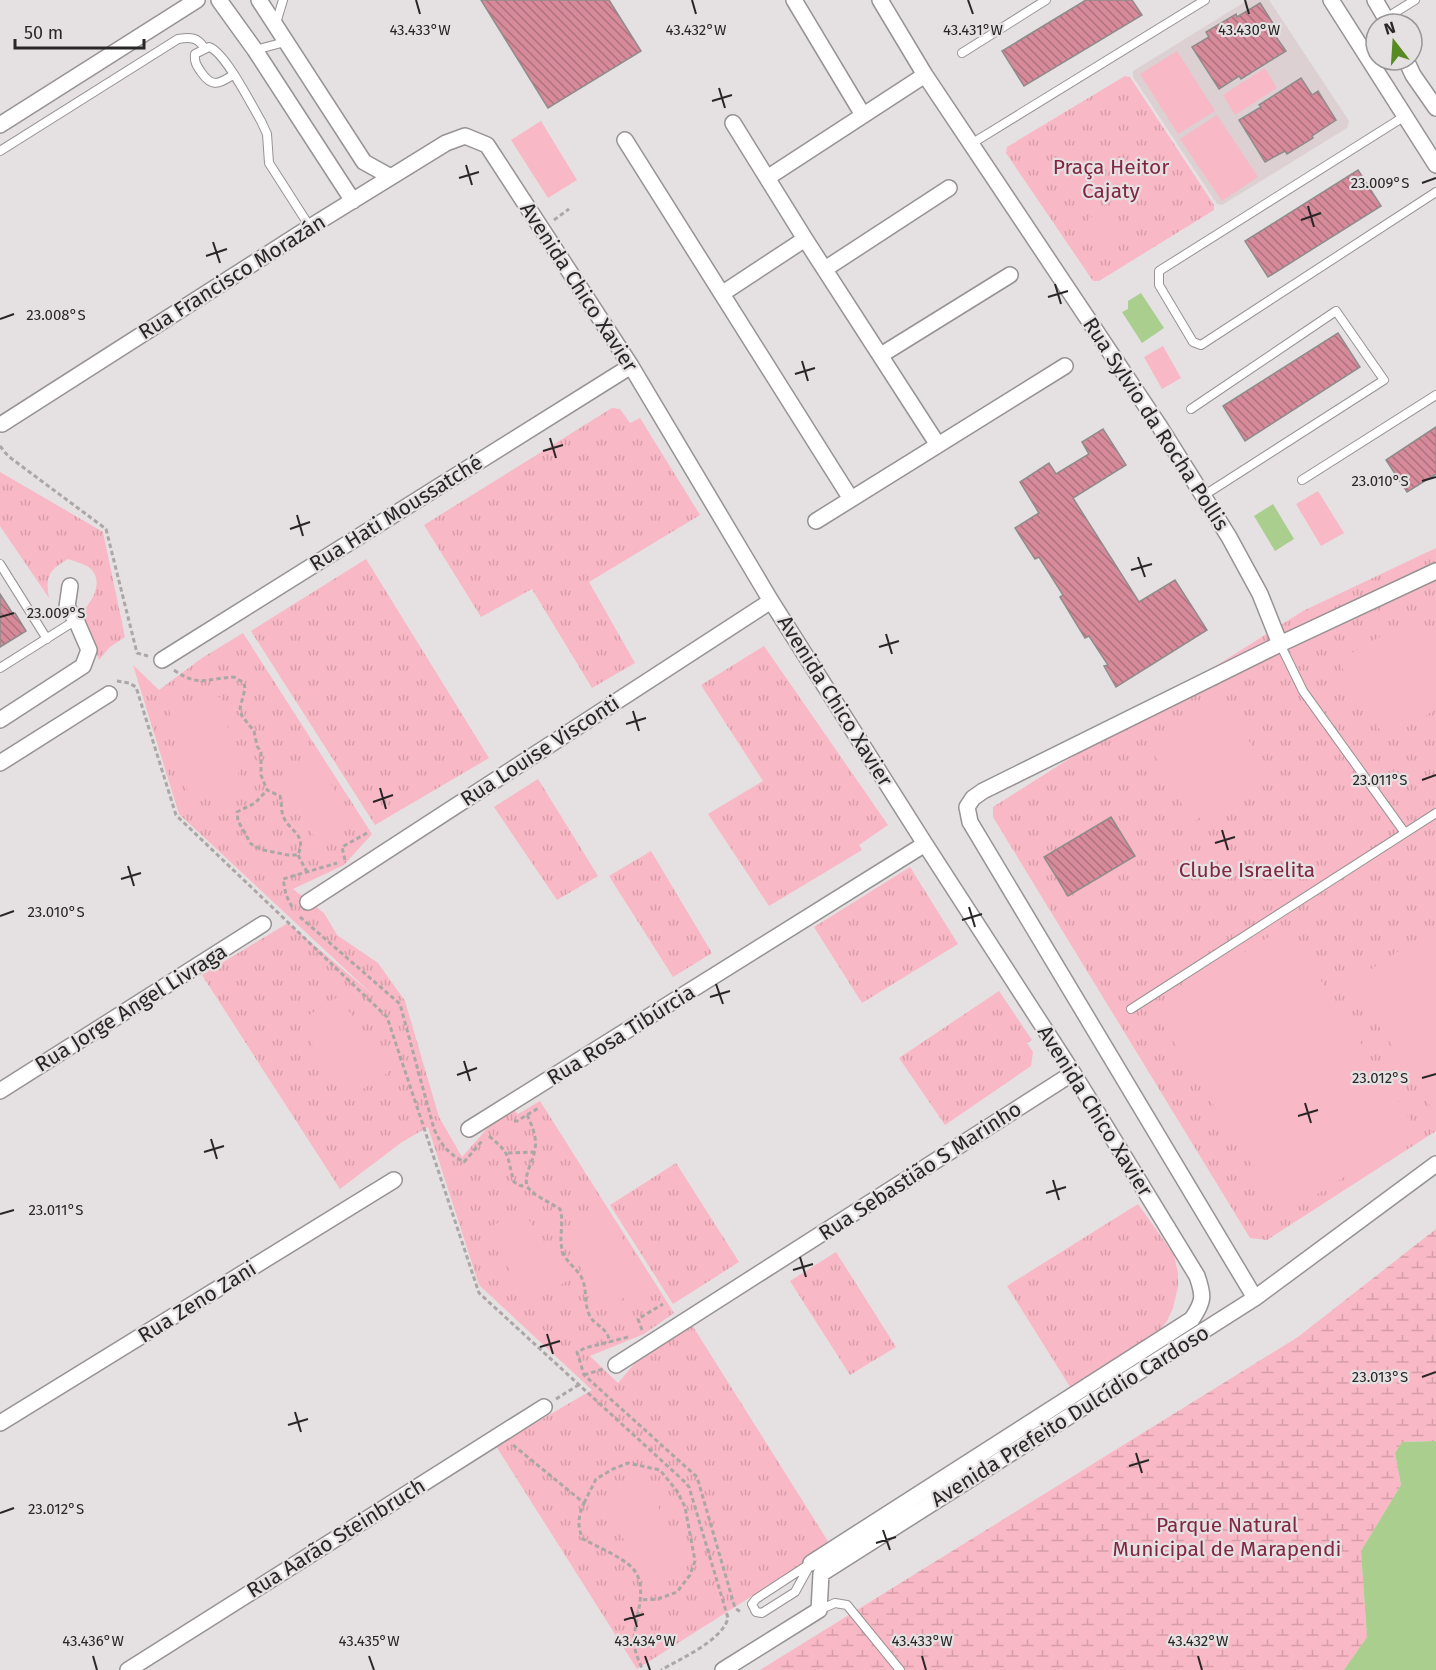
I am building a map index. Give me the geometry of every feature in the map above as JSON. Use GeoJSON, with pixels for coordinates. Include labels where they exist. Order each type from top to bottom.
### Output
{"type":"FeatureCollection","features":[{"type":"Feature","properties":{"kind":"street"},"geometry":{"type":"LineString","coordinates":[[0,125],[197,0]]}},
{"type":"Feature","properties":{"kind":"street"},"geometry":{"type":"LineString","coordinates":[[219,0],[255,50],[353,201]]}},
{"type":"Feature","properties":{"kind":"street"},"geometry":{"type":"LineString","coordinates":[[260,0],[364,162],[391,177]]}},
{"type":"Feature","properties":{"kind":"street"},"geometry":{"type":"LineString","coordinates":[[794,0],[863,115]]}},
{"type":"Feature","properties":{"kind":"street","name":"Rua Sylvio da Rocha Pollis"},"geometry":{"type":"LineString","coordinates":[[880,0],[925,75],[1160,427],[1203,496],[1245,565],[1280,644]]}},
{"type":"Feature","properties":{"kind":"street"},"geometry":{"type":"LineString","coordinates":[[1330,0],[1436,165]]}},
{"type":"Feature","properties":{"kind":"street"},"geometry":{"type":"LineString","coordinates":[[1412,72],[1436,108]]}},
{"type":"Feature","properties":{"kind":"street"},"geometry":{"type":"LineString","coordinates":[[767,177],[925,75]]}},
{"type":"Feature","properties":{"kind":"street"},"geometry":{"type":"LineString","coordinates":[[733,123],[938,445]]}},
{"type":"Feature","properties":{"kind":"street","name":"Rua Francisco Morazán"},"geometry":{"type":"LineString","coordinates":[[2,424],[310,227],[446,143],[465,136]]}},
{"type":"Feature","properties":{"kind":"street","name":"Avenida Chico Xavier"},"geometry":{"type":"LineString","coordinates":[[465,136],[487,145],[631,366],[771,601],[1073,1073],[1197,1276]]}},
{"type":"Feature","properties":{"kind":"street"},"geometry":{"type":"LineString","coordinates":[[625,140],[851,499]]}},
{"type":"Feature","properties":{"kind":"street"},"geometry":{"type":"LineString","coordinates":[[825,269],[949,188]]}},
{"type":"Feature","properties":{"kind":"street"},"geometry":{"type":"LineString","coordinates":[[723,293],[805,239]]}},
{"type":"Feature","properties":{"kind":"street"},"geometry":{"type":"LineString","coordinates":[[881,355],[1010,275]]}},
{"type":"Feature","properties":{"kind":"street","name":"Rua Hati Moussatché"},"geometry":{"type":"LineString","coordinates":[[162,660],[631,366]]}},
{"type":"Feature","properties":{"kind":"street"},"geometry":{"type":"LineString","coordinates":[[816,521],[1065,366]]}},
{"type":"Feature","properties":{"kind":"street"},"geometry":{"type":"LineString","coordinates":[[1280,644],[1436,572]]}},
{"type":"Feature","properties":{"kind":"street"},"geometry":{"type":"LineString","coordinates":[[0,720],[83,666],[89,650],[67,606],[70,586]]}},
{"type":"Feature","properties":{"kind":"street","name":"Rua Louise Visconti"},"geometry":{"type":"LineString","coordinates":[[308,902],[771,601]]}},
{"type":"Feature","properties":{"kind":"street","name":"Avenida Chico Xavier"},"geometry":{"type":"LineString","coordinates":[[1256,1298],[970,822],[967,807],[973,798],[983,791],[1280,644]]}},
{"type":"Feature","properties":{"kind":"street"},"geometry":{"type":"LineString","coordinates":[[0,763],[109,694]]}},
{"type":"Feature","properties":{"kind":"street","name":"Rua Rosa Tibúrcia"},"geometry":{"type":"LineString","coordinates":[[469,1130],[925,844]]}},
{"type":"Feature","properties":{"kind":"street","name":"Rua Jorge Angel Livraga"},"geometry":{"type":"LineString","coordinates":[[0,1091],[263,924]]}},
{"type":"Feature","properties":{"kind":"street","name":"Rua Sebastião S Marinho"},"geometry":{"type":"LineString","coordinates":[[616,1365],[1073,1073]]}},
{"type":"Feature","properties":{"kind":"street","name":"Avenida Prefeito Dulcídio Cardoso"},"geometry":{"type":"LineString","coordinates":[[819,1610],[821,1574],[1256,1298],[1436,1164]]}},
{"type":"Feature","properties":{"kind":"street","name":"Rua Zeno Zani"},"geometry":{"type":"LineString","coordinates":[[0,1423],[393,1180]]}},
{"type":"Feature","properties":{"kind":"street","name":"Avenida Prefeito Dulcídio Cardoso"},"geometry":{"type":"LineString","coordinates":[[811,1563],[1192,1319],[1202,1304],[1202,1290],[1197,1276]]}},
{"type":"Feature","properties":{"kind":"street","name":"Rua Aarão Steinbruch"},"geometry":{"type":"LineString","coordinates":[[128,1670],[544,1407]]}},
{"type":"Feature","properties":{"kind":"street"},"geometry":{"type":"LineString","coordinates":[[723,1670],[819,1610]]}},
{"type":"Feature","properties":{"kind":"lane"},"geometry":{"type":"LineString","coordinates":[[276,25],[283,0]]}},
{"type":"Feature","properties":{"kind":"lane"},"geometry":{"type":"LineString","coordinates":[[962,52],[1046,0]]}},
{"type":"Feature","properties":{"kind":"lane"},"geometry":{"type":"LineString","coordinates":[[971,144],[1205,0]]}},
{"type":"Feature","properties":{"kind":"lane"},"geometry":{"type":"LineString","coordinates":[[1400,12],[1415,0]]}},
{"type":"Feature","properties":{"kind":"lane"},"geometry":{"type":"LineString","coordinates":[[0,150],[178,39],[194,38],[201,42],[204,48]]}},
{"type":"Feature","properties":{"kind":"lane"},"geometry":{"type":"LineString","coordinates":[[255,50],[285,42]]}},
{"type":"Feature","properties":{"kind":"lane"},"geometry":{"type":"LineString","coordinates":[[233,75],[219,83],[206,80],[194,57],[195,54],[204,48],[212,47],[219,52],[265,127],[269,163],[310,227]]}},
{"type":"Feature","properties":{"kind":"lane"},"geometry":{"type":"LineString","coordinates":[[1405,116],[1159,271],[1159,285],[1193,342],[1202,345],[1436,192]]}},
{"type":"Feature","properties":{"kind":"lane"},"geometry":{"type":"LineString","coordinates":[[1191,409],[1336,311],[1384,380],[1203,496]]}},
{"type":"Feature","properties":{"kind":"lane"},"geometry":{"type":"LineString","coordinates":[[1302,480],[1436,395]]}},
{"type":"Feature","properties":{"kind":"lane"},"geometry":{"type":"LineString","coordinates":[[0,564],[47,639]]}},
{"type":"Feature","properties":{"kind":"lane"},"geometry":{"type":"LineString","coordinates":[[0,668],[76,620]]}},
{"type":"Feature","properties":{"kind":"lane"},"geometry":{"type":"LineString","coordinates":[[1280,644],[1303,691],[1405,833]]}},
{"type":"Feature","properties":{"kind":"lane"},"geometry":{"type":"LineString","coordinates":[[1131,1009],[1436,813]]}},
{"type":"Feature","properties":{"kind":"lane"},"geometry":{"type":"LineString","coordinates":[[811,1563],[795,1592],[762,1613],[756,1612],[752,1604],[756,1599],[811,1563]]}},
{"type":"Feature","properties":{"kind":"lane"},"geometry":{"type":"LineString","coordinates":[[819,1610],[835,1604],[847,1605],[900,1670]]}},
{"type":"Feature","properties":{"kind":"path"},"geometry":{"type":"LineString","coordinates":[[0,446],[8,456],[105,529],[137,653],[162,660],[180,674],[199,681],[234,677],[244,683],[245,689],[240,708],[242,716],[254,731],[257,746],[261,752],[261,775],[267,790],[280,796],[283,816],[300,839],[301,846],[298,855],[307,872]]}},
{"type":"Feature","properties":{"kind":"path"},"geometry":{"type":"LineString","coordinates":[[109,694],[111,681],[129,683],[136,687],[176,815],[387,1017],[479,1293],[689,1487],[728,1618],[727,1623],[714,1638],[662,1670]]}},
{"type":"Feature","properties":{"kind":"path"},"geometry":{"type":"LineString","coordinates":[[267,790],[255,803],[237,812],[238,821],[251,844],[258,849],[298,855]]}},
{"type":"Feature","properties":{"kind":"path"},"geometry":{"type":"LineString","coordinates":[[294,909],[286,895],[283,879],[345,860],[342,847],[367,833]]}},
{"type":"Feature","properties":{"kind":"path"},"geometry":{"type":"LineString","coordinates":[[298,915],[400,1004],[434,1129],[440,1143],[450,1154],[464,1162],[494,1128]]}},
{"type":"Feature","properties":{"kind":"path"},"geometry":{"type":"LineString","coordinates":[[511,1115],[514,1121],[540,1107]]}},
{"type":"Feature","properties":{"kind":"path"},"geometry":{"type":"LineString","coordinates":[[527,1115],[535,1139],[535,1152],[527,1168],[527,1185],[536,1196],[560,1209],[563,1217],[561,1237],[563,1253],[583,1279],[585,1300],[590,1316],[605,1329],[610,1343]]}},
{"type":"Feature","properties":{"kind":"path"},"geometry":{"type":"LineString","coordinates":[[488,1135],[508,1153],[514,1182],[521,1186],[527,1185]]}},
{"type":"Feature","properties":{"kind":"path"},"geometry":{"type":"LineString","coordinates":[[508,1153],[535,1152]]}},
{"type":"Feature","properties":{"kind":"path"},"geometry":{"type":"LineString","coordinates":[[639,1334],[642,1330],[639,1319],[663,1304]]}},
{"type":"Feature","properties":{"kind":"path"},"geometry":{"type":"LineString","coordinates":[[629,1337],[577,1352],[585,1375],[697,1477],[735,1608],[744,1614],[754,1608]]}},
{"type":"Feature","properties":{"kind":"path"},"geometry":{"type":"LineString","coordinates":[[544,1407],[579,1384]]}},
{"type":"Feature","properties":{"kind":"path"},"geometry":{"type":"LineString","coordinates":[[500,1434],[584,1503]]}},
{"type":"Feature","properties":{"kind":"path"},"geometry":{"type":"LineString","coordinates":[[640,1600],[658,1599],[677,1592],[690,1575],[695,1560],[685,1507],[677,1491],[660,1470],[628,1463],[596,1479],[579,1515],[580,1532],[583,1539],[629,1565],[638,1576],[642,1593],[640,1600],[635,1626],[634,1646],[643,1670]]}},
{"type":"Feature","properties":{"kind":"shaded area"},"geometry":{"type":"Polygon","coordinates":[[[1248,0],[1269,0],[1349,121],[1347,128],[1222,205],[1217,204],[1133,77],[1133,71],[1248,0]]]}},
{"type":"Feature","properties":{"kind":"shaded area"},"geometry":{"type":"Polygon","coordinates":[[[1141,293],[1164,328],[1142,343],[1122,312],[1128,309],[1128,301],[1141,293]]]}},
{"type":"Feature","properties":{"kind":"shaded area"},"geometry":{"type":"Polygon","coordinates":[[[1273,504],[1294,539],[1275,551],[1254,516],[1273,504]]]}},
{"type":"Feature","properties":{"kind":"shaded area"},"geometry":{"type":"Polygon","coordinates":[[[1436,1441],[1436,1670],[1344,1670],[1367,1637],[1361,1551],[1401,1485],[1395,1453],[1402,1442],[1436,1441]]]}},
{"type":"Feature","properties":{"kind":"green space"},"geometry":{"type":"Polygon","coordinates":[[[1177,51],[1215,111],[1178,134],[1140,74],[1177,51]]]}},
{"type":"Feature","properties":{"kind":"green space"},"geometry":{"type":"Polygon","coordinates":[[[1265,68],[1277,88],[1235,115],[1223,95],[1265,68]]]}},
{"type":"Feature","properties":{"kind":"green space","name":"Praça Heitor Cajaty"},"geometry":{"type":"Polygon","coordinates":[[[1125,76],[1130,77],[1214,205],[1214,210],[1099,281],[1093,281],[1006,153],[1007,147],[1125,76]]]}},
{"type":"Feature","properties":{"kind":"green space"},"geometry":{"type":"Polygon","coordinates":[[[1217,115],[1258,177],[1222,201],[1180,139],[1217,115]]]}},
{"type":"Feature","properties":{"kind":"green space"},"geometry":{"type":"Polygon","coordinates":[[[541,121],[577,180],[548,198],[511,140],[541,121]]]}},
{"type":"Feature","properties":{"kind":"green space"},"geometry":{"type":"Polygon","coordinates":[[[1116,158],[1133,161],[1127,188],[1110,185],[1116,158]]]}},
{"type":"Feature","properties":{"kind":"green space"},"geometry":{"type":"Polygon","coordinates":[[[1108,206],[1128,238],[1108,251],[1088,219],[1108,206]]]}},
{"type":"Feature","properties":{"kind":"green space"},"geometry":{"type":"Polygon","coordinates":[[[1163,346],[1181,378],[1162,389],[1144,357],[1163,346]]]}},
{"type":"Feature","properties":{"kind":"green space"},"geometry":{"type":"Polygon","coordinates":[[[612,408],[620,409],[630,423],[640,418],[700,515],[589,582],[635,663],[592,688],[532,589],[481,617],[424,525],[612,408]]]}},
{"type":"Feature","properties":{"kind":"green space"},"geometry":{"type":"Polygon","coordinates":[[[0,472],[103,532],[125,637],[110,647],[99,660],[82,612],[96,589],[96,577],[93,571],[87,566],[68,559],[50,574],[49,598],[0,526],[0,472]]]}},
{"type":"Feature","properties":{"kind":"green space"},"geometry":{"type":"Polygon","coordinates":[[[1318,491],[1344,533],[1321,546],[1296,504],[1318,491]]]}},
{"type":"Feature","properties":{"kind":"green space","name":"Clube Israelita"},"geometry":{"type":"Polygon","coordinates":[[[1436,548],[1436,1131],[1267,1240],[1250,1238],[993,817],[993,807],[1303,611],[1436,548]]]}},
{"type":"Feature","properties":{"kind":"green space"},"geometry":{"type":"Polygon","coordinates":[[[366,559],[489,758],[375,825],[251,631],[366,559]]]}},
{"type":"Feature","properties":{"kind":"green space"},"geometry":{"type":"Polygon","coordinates":[[[1414,617],[1436,653],[1436,709],[1386,740],[1338,661],[1414,617]]]}},
{"type":"Feature","properties":{"kind":"green space"},"geometry":{"type":"Polygon","coordinates":[[[243,633],[372,834],[344,865],[293,889],[324,913],[337,935],[378,963],[405,1001],[439,1117],[462,1157],[499,1115],[511,1108],[518,1114],[540,1101],[674,1313],[644,1334],[590,1356],[618,1383],[640,1357],[692,1325],[831,1546],[637,1669],[496,1446],[592,1390],[479,1285],[428,1127],[402,1142],[340,1189],[202,975],[288,923],[373,995],[179,814],[133,665],[159,690],[202,658],[243,633]]]}},
{"type":"Feature","properties":{"kind":"green space"},"geometry":{"type":"Polygon","coordinates":[[[764,646],[888,825],[859,845],[862,850],[769,906],[708,814],[763,781],[701,685],[764,646]]]}},
{"type":"Feature","properties":{"kind":"green space"},"geometry":{"type":"Polygon","coordinates":[[[221,697],[242,790],[190,802],[169,709],[221,697]]]}},
{"type":"Feature","properties":{"kind":"green space"},"geometry":{"type":"Polygon","coordinates":[[[1227,701],[1270,779],[1192,822],[1148,744],[1227,701]]]}},
{"type":"Feature","properties":{"kind":"green space"},"geometry":{"type":"Polygon","coordinates":[[[319,764],[352,819],[317,841],[283,786],[319,764]]]}},
{"type":"Feature","properties":{"kind":"green space"},"geometry":{"type":"Polygon","coordinates":[[[538,779],[598,876],[557,900],[494,807],[538,779]]]}},
{"type":"Feature","properties":{"kind":"green space"},"geometry":{"type":"Polygon","coordinates":[[[651,851],[712,953],[673,977],[609,876],[651,851]]]}},
{"type":"Feature","properties":{"kind":"green space"},"geometry":{"type":"Polygon","coordinates":[[[910,867],[958,944],[862,1003],[814,927],[910,867]]]}},
{"type":"Feature","properties":{"kind":"green space"},"geometry":{"type":"Polygon","coordinates":[[[1286,926],[1417,1131],[1284,1215],[1153,1010],[1286,926]]]}},
{"type":"Feature","properties":{"kind":"green space"},"geometry":{"type":"Polygon","coordinates":[[[1433,929],[1436,933],[1436,1104],[1431,1107],[1351,982],[1433,929]]]}},
{"type":"Feature","properties":{"kind":"green space"},"geometry":{"type":"Polygon","coordinates":[[[999,991],[1032,1040],[1027,1043],[1033,1052],[1031,1066],[945,1125],[899,1058],[999,991]]]}},
{"type":"Feature","properties":{"kind":"green space"},"geometry":{"type":"Polygon","coordinates":[[[339,996],[389,1072],[348,1099],[298,1022],[339,996]]]}},
{"type":"Feature","properties":{"kind":"green space"},"geometry":{"type":"Polygon","coordinates":[[[676,1163],[739,1262],[673,1304],[610,1205],[676,1163]]]}},
{"type":"Feature","properties":{"kind":"green space"},"geometry":{"type":"Polygon","coordinates":[[[1138,1204],[1174,1255],[1178,1287],[1173,1308],[1167,1321],[1154,1338],[1072,1390],[1007,1286],[1138,1204]]]}},
{"type":"Feature","properties":{"kind":"green space"},"geometry":{"type":"Polygon","coordinates":[[[521,1208],[568,1280],[531,1304],[485,1231],[521,1208]]]}},
{"type":"Feature","properties":{"kind":"green space"},"geometry":{"type":"Polygon","coordinates":[[[606,1213],[650,1281],[608,1308],[564,1241],[606,1213]]]}},
{"type":"Feature","properties":{"kind":"green space","name":"Parque Natural Municipal de Marapendi"},"geometry":{"type":"Polygon","coordinates":[[[1436,1229],[1436,1441],[1402,1442],[1395,1453],[1401,1485],[1361,1551],[1367,1637],[1344,1670],[760,1670],[1298,1337],[1436,1229]]]}},
{"type":"Feature","properties":{"kind":"green space"},"geometry":{"type":"Polygon","coordinates":[[[836,1252],[896,1347],[850,1375],[790,1281],[836,1252]]]}},
{"type":"Feature","properties":{"kind":"green space"},"geometry":{"type":"Polygon","coordinates":[[[639,1477],[688,1555],[649,1580],[600,1501],[639,1477]]]}},
{"type":"Feature","properties":{"kind":"building"},"geometry":{"type":"Polygon","coordinates":[[[481,0],[609,0],[641,51],[548,108],[481,0]]]}},
{"type":"Feature","properties":{"kind":"building"},"geometry":{"type":"Polygon","coordinates":[[[1086,0],[1132,0],[1142,15],[1024,86],[1002,51],[1086,0]]]}},
{"type":"Feature","properties":{"kind":"building"},"geometry":{"type":"Polygon","coordinates":[[[1260,3],[1278,31],[1274,34],[1286,51],[1241,79],[1239,76],[1219,89],[1192,47],[1209,37],[1206,32],[1260,3]]]}},
{"type":"Feature","properties":{"kind":"building"},"geometry":{"type":"Polygon","coordinates":[[[1301,78],[1312,95],[1318,91],[1336,120],[1287,154],[1285,151],[1265,162],[1239,120],[1301,78]]]}},
{"type":"Feature","properties":{"kind":"building"},"geometry":{"type":"Polygon","coordinates":[[[1358,170],[1381,206],[1268,277],[1245,241],[1358,170]]]}},
{"type":"Feature","properties":{"kind":"building"},"geometry":{"type":"Polygon","coordinates":[[[1338,333],[1360,367],[1245,441],[1223,406],[1338,333]]]}},
{"type":"Feature","properties":{"kind":"building"},"geometry":{"type":"Polygon","coordinates":[[[1436,427],[1436,474],[1407,492],[1386,460],[1436,427]]]}},
{"type":"Feature","properties":{"kind":"building"},"geometry":{"type":"Polygon","coordinates":[[[1103,429],[1126,465],[1073,498],[1139,602],[1175,580],[1207,630],[1116,687],[1104,666],[1108,665],[1089,636],[1085,638],[1060,597],[1063,595],[1039,557],[1035,559],[1015,528],[1039,513],[1020,482],[1049,463],[1056,474],[1089,454],[1082,442],[1103,429]]]}},
{"type":"Feature","properties":{"kind":"building"},"geometry":{"type":"Polygon","coordinates":[[[0,594],[26,631],[0,647],[0,594]]]}},
{"type":"Feature","properties":{"kind":"building"},"geometry":{"type":"Polygon","coordinates":[[[1111,817],[1135,856],[1068,896],[1044,857],[1111,817]]]}}]}
